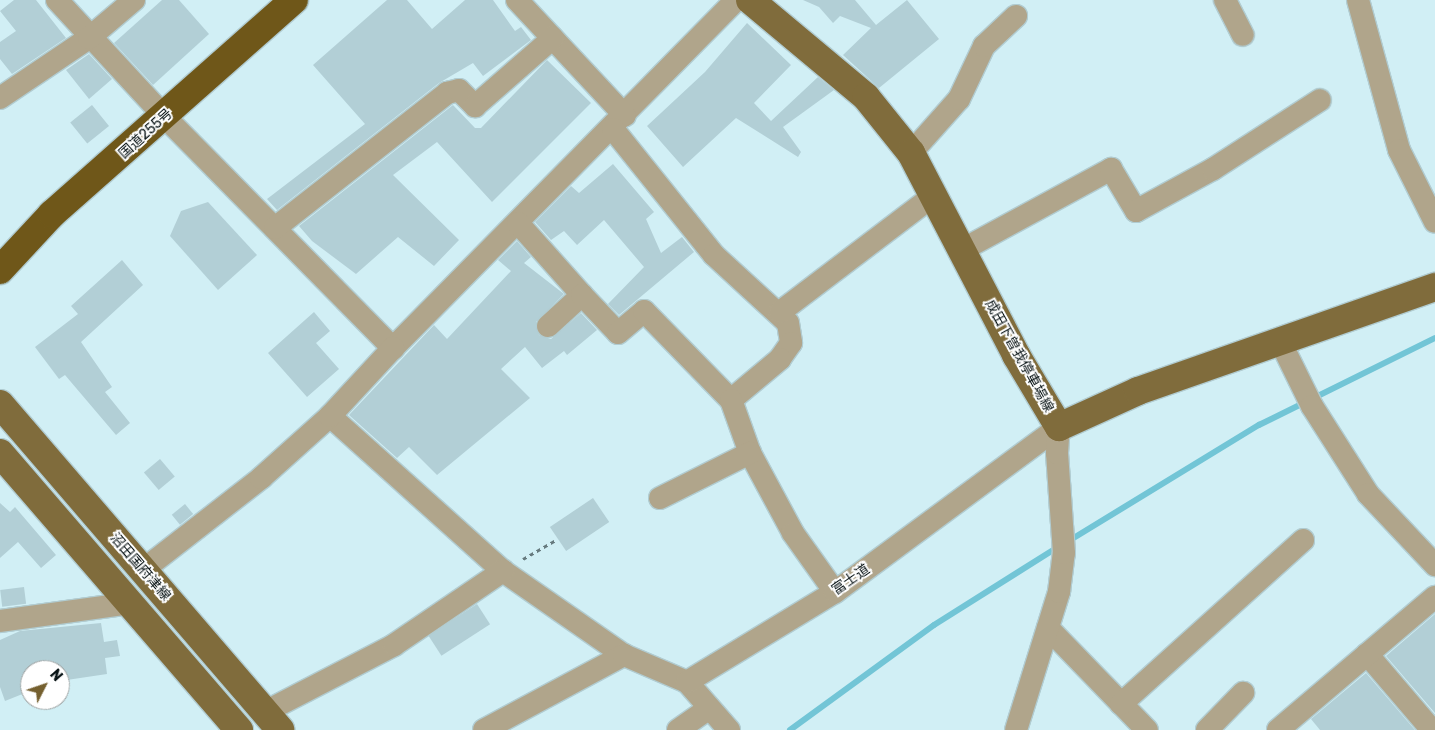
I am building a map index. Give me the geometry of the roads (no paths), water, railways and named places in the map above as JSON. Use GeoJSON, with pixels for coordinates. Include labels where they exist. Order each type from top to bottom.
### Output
{"type":"FeatureCollection","features":[{"type":"Feature","properties":{"kind":"highway","name":"国道255号"},"geometry":{"type":"LineString","coordinates":[[0,270],[52,214],[165,117],[294,0]]}},
{"type":"Feature","properties":{"kind":"main road","name":"成田下曽我停車場線"},"geometry":{"type":"LineString","coordinates":[[754,2],[866,97],[911,153],[1059,427],[1138,391],[1281,343],[1435,287]]}},
{"type":"Feature","properties":{"kind":"main road","name":"沼田国府津線"},"geometry":{"type":"LineString","coordinates":[[0,404],[273,721]]}},
{"type":"Feature","properties":{"kind":"main road"},"geometry":{"type":"LineString","coordinates":[[0,453],[130,604],[233,728]]}},
{"type":"Feature","properties":{"kind":"street"},"geometry":{"type":"LineString","coordinates":[[57,0],[89,38],[165,117],[394,348]]}},
{"type":"Feature","properties":{"kind":"street"},"geometry":{"type":"LineString","coordinates":[[0,98],[89,38],[134,0]]}},
{"type":"Feature","properties":{"kind":"street"},"geometry":{"type":"LineString","coordinates":[[518,0],[553,38],[619,122],[714,255],[780,312],[788,323],[791,343],[780,359],[730,400]]}},
{"type":"Feature","properties":{"kind":"street"},"geometry":{"type":"LineString","coordinates":[[1225,0],[1243,35]]}},
{"type":"Feature","properties":{"kind":"street"},"geometry":{"type":"LineString","coordinates":[[1358,0],[1399,150],[1435,222]]}},
{"type":"Feature","properties":{"kind":"street"},"geometry":{"type":"LineString","coordinates":[[143,570],[261,478],[330,416],[394,348],[619,122],[754,2]]}},
{"type":"Feature","properties":{"kind":"street"},"geometry":{"type":"LineString","coordinates":[[911,153],[959,99],[984,46],[1016,16]]}},
{"type":"Feature","properties":{"kind":"street"},"geometry":{"type":"LineString","coordinates":[[274,228],[447,93],[459,90],[476,106],[553,38]]}},
{"type":"Feature","properties":{"kind":"street"},"geometry":{"type":"LineString","coordinates":[[962,250],[1111,169],[1136,211],[1213,169],[1320,100]]}},
{"type":"Feature","properties":{"kind":"street"},"geometry":{"type":"LineString","coordinates":[[780,312],[934,195]]}},
{"type":"Feature","properties":{"kind":"street"},"geometry":{"type":"LineString","coordinates":[[518,224],[618,333],[644,311],[730,400],[750,454],[793,533],[835,592]]}},
{"type":"Feature","properties":{"kind":"street"},"geometry":{"type":"LineString","coordinates":[[548,326],[582,295]]}},
{"type":"Feature","properties":{"kind":"street"},"geometry":{"type":"LineString","coordinates":[[1281,343],[1310,401],[1368,494],[1435,565]]}},
{"type":"Feature","properties":{"kind":"street"},"geometry":{"type":"LineString","coordinates":[[330,416],[503,571],[624,655],[687,682],[729,730]]}},
{"type":"Feature","properties":{"kind":"street"},"geometry":{"type":"LineString","coordinates":[[1016,730],[1048,628],[1065,542],[1057,453],[1059,427]]}},
{"type":"Feature","properties":{"kind":"street","name":"富士道"},"geometry":{"type":"LineString","coordinates":[[687,682],[835,592],[1059,427]]}},
{"type":"Feature","properties":{"kind":"street"},"geometry":{"type":"LineString","coordinates":[[660,498],[750,454]]}},
{"type":"Feature","properties":{"kind":"street"},"geometry":{"type":"LineString","coordinates":[[1122,704],[1303,540]]}},
{"type":"Feature","properties":{"kind":"street"},"geometry":{"type":"LineString","coordinates":[[273,721],[394,645],[503,571]]}},
{"type":"Feature","properties":{"kind":"street"},"geometry":{"type":"LineString","coordinates":[[1289,726],[1367,654],[1435,597]]}},
{"type":"Feature","properties":{"kind":"street"},"geometry":{"type":"LineString","coordinates":[[0,621],[130,604]]}},
{"type":"Feature","properties":{"kind":"street"},"geometry":{"type":"LineString","coordinates":[[1048,628],[1147,730]]}},
{"type":"Feature","properties":{"kind":"street"},"geometry":{"type":"LineString","coordinates":[[1367,654],[1432,730]]}},
{"type":"Feature","properties":{"kind":"street"},"geometry":{"type":"LineString","coordinates":[[484,730],[624,655]]}},
{"type":"Feature","properties":{"kind":"street"},"geometry":{"type":"LineString","coordinates":[[1208,730],[1243,693]]}},
{"type":"Feature","properties":{"kind":"street"},"geometry":{"type":"LineString","coordinates":[[678,730],[709,708]]}},
{"type":"Feature","properties":{"kind":"waterway"},"geometry":{"type":"LineString","coordinates":[[1067,542],[1259,425],[1435,338]]}},
{"type":"Feature","properties":{"kind":"waterway"},"geometry":{"type":"LineString","coordinates":[[790,730],[934,625],[1058,547]]}}]}
